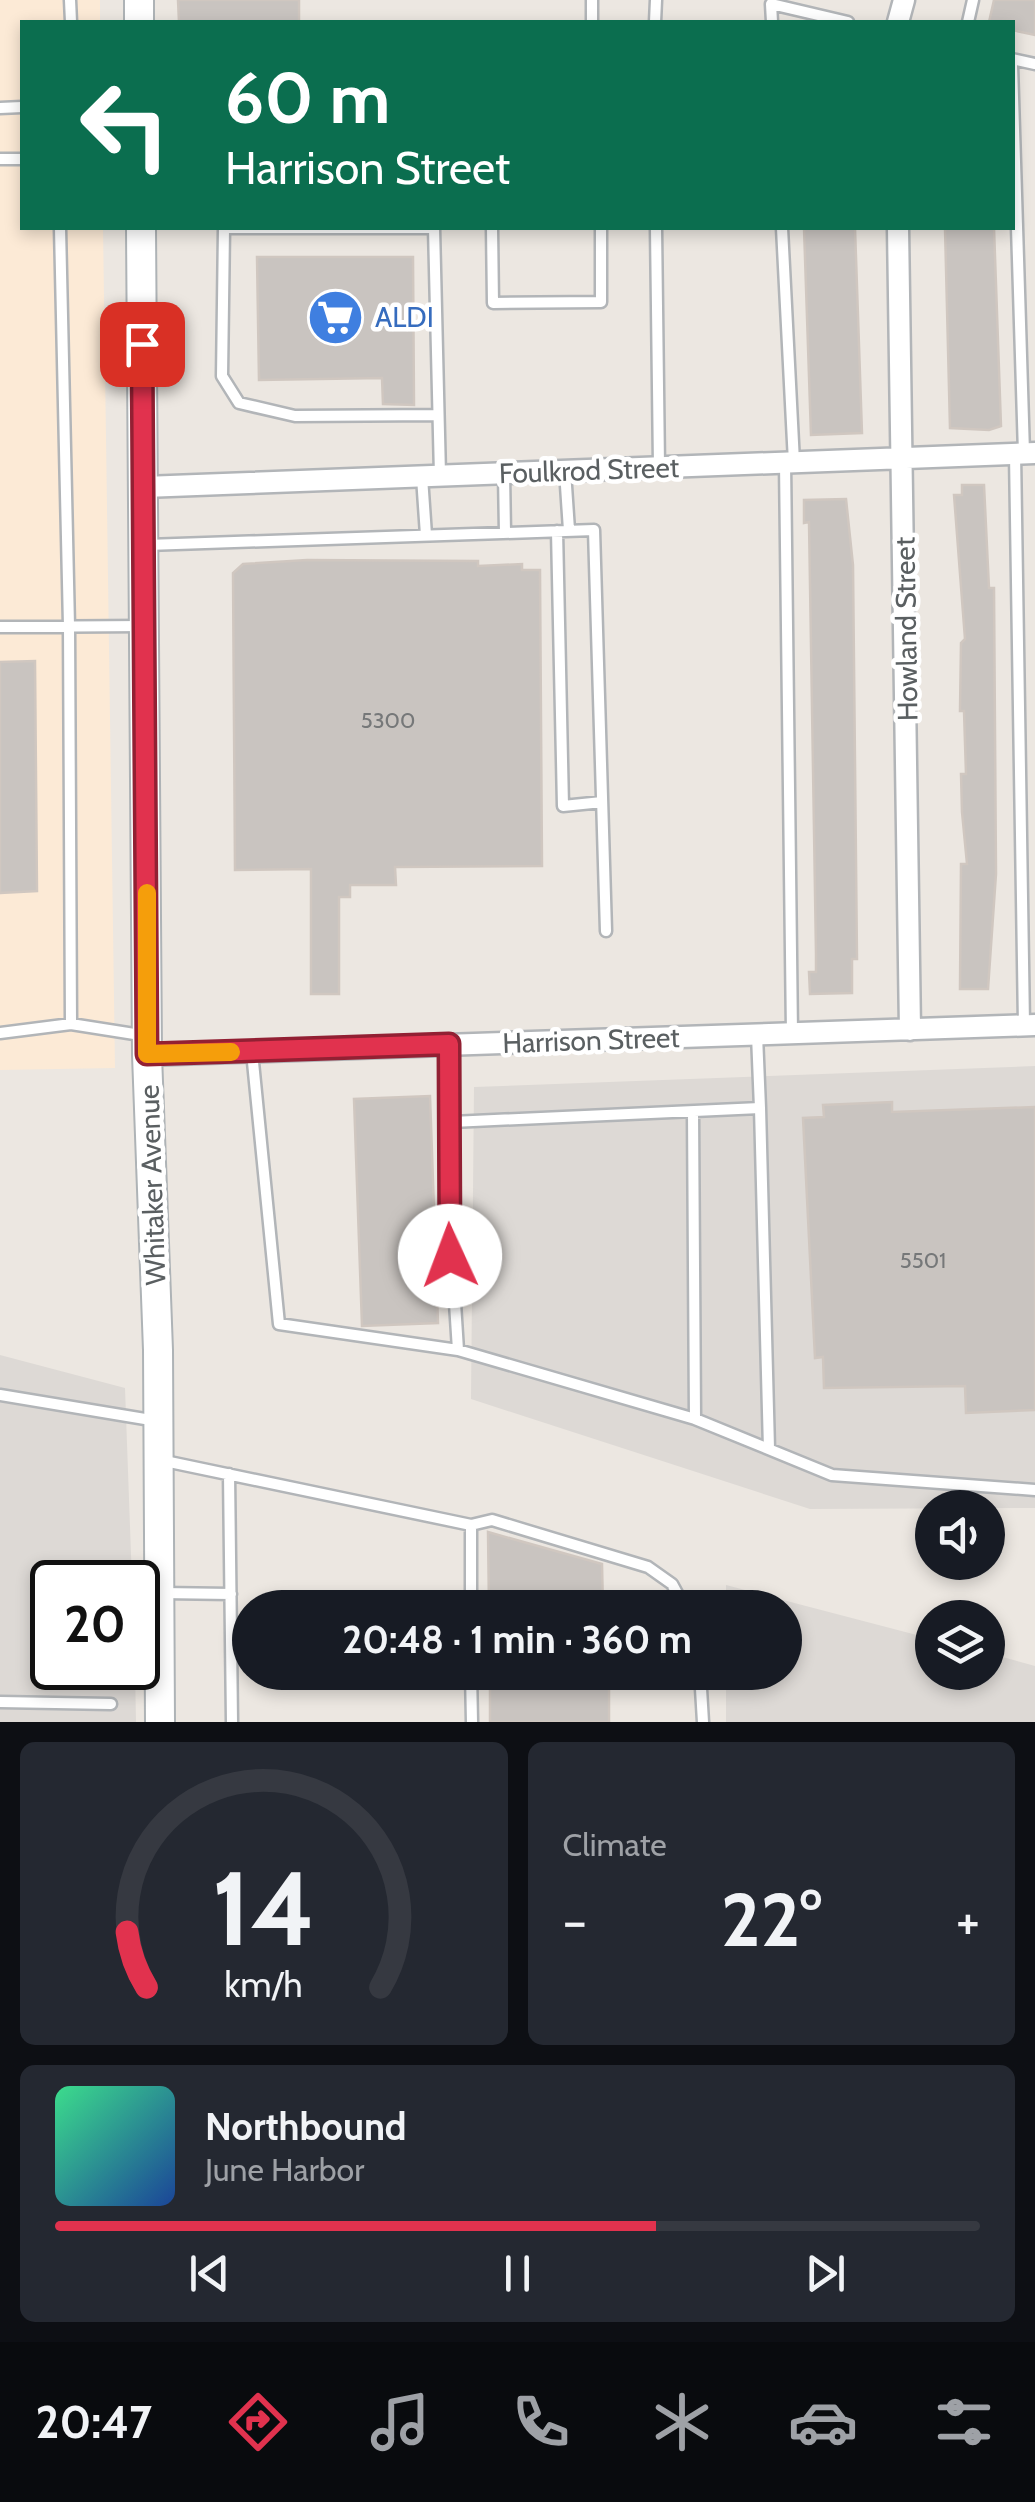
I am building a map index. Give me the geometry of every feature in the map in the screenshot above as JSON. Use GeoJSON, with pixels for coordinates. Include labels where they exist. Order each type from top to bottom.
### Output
{"type":"FeatureCollection","features":[{"type":"Feature","properties":{"kind":"street","name":"Whitaker Avenue"},"geometry":{"type":"LineString","coordinates":[[141,230],[148,1046],[159,1560]]}},
{"type":"Feature","properties":{"kind":"street","name":"Howland Street"},"geometry":{"type":"LineString","coordinates":[[898,230],[910,1030]]}},
{"type":"Feature","properties":{"kind":"street","name":"Foulkrod Street"},"geometry":{"type":"LineString","coordinates":[[144,487],[1025,454]]}},
{"type":"Feature","properties":{"kind":"street","name":"Harrison Street"},"geometry":{"type":"LineString","coordinates":[[148,1046],[252,1051],[1029,1025]]}},
{"type":"Feature","properties":{"kind":"street","name":"Whitaker Avenue"},"geometry":{"type":"LineString","coordinates":[[160,1690],[160,1722]]}},
{"type":"Feature","properties":{"kind":"lane"},"geometry":{"type":"LineString","coordinates":[[772,20],[771,4],[839,20]]}},
{"type":"Feature","properties":{"kind":"lane"},"geometry":{"type":"LineString","coordinates":[[1015,152],[1025,454],[1029,1025]]}},
{"type":"Feature","properties":{"kind":"lane"},"geometry":{"type":"LineString","coordinates":[[60,230],[70,626],[70,1024]]}},
{"type":"Feature","properties":{"kind":"lane"},"geometry":{"type":"LineString","coordinates":[[224,230],[222,376],[239,403],[295,416],[438,415]]}},
{"type":"Feature","properties":{"kind":"lane"},"geometry":{"type":"LineString","coordinates":[[426,536],[438,415],[434,230]]}},
{"type":"Feature","properties":{"kind":"lane"},"geometry":{"type":"LineString","coordinates":[[492,230],[493,304],[601,302],[601,230]]}},
{"type":"Feature","properties":{"kind":"lane"},"geometry":{"type":"LineString","coordinates":[[656,230],[659,467]]}},
{"type":"Feature","properties":{"kind":"lane"},"geometry":{"type":"LineString","coordinates":[[782,230],[790,462],[792,1034]]}},
{"type":"Feature","properties":{"kind":"lane"},"geometry":{"type":"LineString","coordinates":[[565,471],[564,806],[602,802]]}},
{"type":"Feature","properties":{"kind":"lane"},"geometry":{"type":"LineString","coordinates":[[504,473],[506,532]]}},
{"type":"Feature","properties":{"kind":"lane"},"geometry":{"type":"LineString","coordinates":[[144,545],[594,530],[606,931]]}},
{"type":"Feature","properties":{"kind":"lane"},"geometry":{"type":"LineString","coordinates":[[0,627],[144,626]]}},
{"type":"Feature","properties":{"kind":"lane"},"geometry":{"type":"LineString","coordinates":[[0,1034],[70,1024],[148,1046]]}},
{"type":"Feature","properties":{"kind":"lane"},"geometry":{"type":"LineString","coordinates":[[757,1035],[768,1449]]}},
{"type":"Feature","properties":{"kind":"lane"},"geometry":{"type":"LineString","coordinates":[[449,1044],[452,1122],[448,1193],[458,1350]]}},
{"type":"Feature","properties":{"kind":"lane"},"geometry":{"type":"LineString","coordinates":[[252,1051],[279,1324],[458,1350],[695,1419],[832,1475],[1035,1490]]}},
{"type":"Feature","properties":{"kind":"lane"},"geometry":{"type":"LineString","coordinates":[[452,1122],[760,1108]]}},
{"type":"Feature","properties":{"kind":"lane"},"geometry":{"type":"LineString","coordinates":[[693,1112],[695,1419]]}},
{"type":"Feature","properties":{"kind":"lane"},"geometry":{"type":"LineString","coordinates":[[0,1396],[158,1421]]}},
{"type":"Feature","properties":{"kind":"lane"},"geometry":{"type":"LineString","coordinates":[[158,1460],[470,1525],[492,1520],[648,1567],[676,1590]]}},
{"type":"Feature","properties":{"kind":"lane"},"geometry":{"type":"LineString","coordinates":[[229,1474],[232,1722]]}},
{"type":"Feature","properties":{"kind":"lane"},"geometry":{"type":"LineString","coordinates":[[470,1525],[471,1590]]}},
{"type":"Feature","properties":{"kind":"lane"},"geometry":{"type":"LineString","coordinates":[[160,1592],[231,1594]]}},
{"type":"Feature","properties":{"kind":"lane"},"geometry":{"type":"LineString","coordinates":[[471,1690],[472,1722]]}},
{"type":"Feature","properties":{"kind":"lane"},"geometry":{"type":"LineString","coordinates":[[701,1690],[703,1722]]}},
{"type":"Feature","properties":{"kind":"lane"},"geometry":{"type":"LineString","coordinates":[[0,1702],[112,1704]]}},
{"type":"Feature","properties":{"kind":"shaded area"},"geometry":{"type":"Polygon","coordinates":[[[0,0],[100,0],[100,20],[20,20],[20,230],[103,230],[115,1068],[0,1070],[0,0]]]}},
{"type":"Feature","properties":{"kind":"shaded area"},"geometry":{"type":"Polygon","coordinates":[[[1035,1066],[1035,1508],[1005,1508],[1005,1490],[915,1490],[915,1509],[810,1509],[471,1399],[474,1087],[1035,1066]]]}},
{"type":"Feature","properties":{"kind":"shaded area"},"geometry":{"type":"Polygon","coordinates":[[[0,1355],[125,1388],[131,1560],[30,1560],[30,1690],[135,1690],[136,1722],[0,1722],[0,1355]]]}},
{"type":"Feature","properties":{"kind":"shaded area"},"geometry":{"type":"Polygon","coordinates":[[[802,1605],[915,1635],[915,1690],[1005,1690],[1005,1658],[1035,1666],[1035,1722],[726,1722],[726,1690],[802,1690],[802,1605]]]}},
{"type":"Feature","properties":{"kind":"building"},"geometry":{"type":"Polygon","coordinates":[[[178,0],[299,0],[299,20],[179,20],[178,0]]]}},
{"type":"Feature","properties":{"kind":"building"},"geometry":{"type":"Polygon","coordinates":[[[994,0],[1035,0],[1035,35],[1015,31],[1015,20],[989,20],[994,0]]]}},
{"type":"Feature","properties":{"kind":"building"},"geometry":{"type":"Polygon","coordinates":[[[804,230],[855,230],[862,433],[811,435],[804,230]]]}},
{"type":"Feature","properties":{"kind":"building"},"geometry":{"type":"Polygon","coordinates":[[[945,230],[994,230],[1001,426],[989,430],[950,428],[945,230]]]}},
{"type":"Feature","properties":{"kind":"building","name":"ALDI"},"geometry":{"type":"Polygon","coordinates":[[[257,257],[413,257],[414,405],[383,404],[382,378],[259,380],[257,257]]]}},
{"type":"Feature","properties":{"kind":"building"},"geometry":{"type":"Polygon","coordinates":[[[962,485],[984,485],[989,588],[994,588],[996,874],[988,989],[960,989],[961,864],[967,864],[961,774],[966,774],[964,711],[960,711],[961,643],[965,639],[954,495],[962,495],[962,485]]]}},
{"type":"Feature","properties":{"kind":"building"},"geometry":{"type":"Polygon","coordinates":[[[846,499],[853,565],[857,959],[852,959],[852,993],[810,994],[809,972],[816,972],[816,953],[809,522],[804,523],[804,500],[846,499]]]}},
{"type":"Feature","properties":{"kind":"building"},"geometry":{"type":"Polygon","coordinates":[[[307,560],[478,561],[478,566],[522,564],[522,570],[540,570],[542,866],[395,867],[396,885],[350,885],[350,897],[339,897],[339,994],[311,994],[311,869],[235,870],[233,573],[243,564],[307,560]]]}},
{"type":"Feature","properties":{"kind":"building"},"geometry":{"type":"Polygon","coordinates":[[[35,661],[37,891],[0,893],[0,662],[35,661]]]}},
{"type":"Feature","properties":{"kind":"building"},"geometry":{"type":"Polygon","coordinates":[[[430,1096],[438,1323],[362,1326],[354,1099],[430,1096]]]}},
{"type":"Feature","properties":{"kind":"building"},"geometry":{"type":"Polygon","coordinates":[[[892,1102],[892,1112],[1035,1107],[1035,1410],[966,1413],[965,1386],[824,1388],[823,1357],[815,1358],[803,1118],[824,1117],[823,1105],[892,1102]]]}},
{"type":"Feature","properties":{"kind":"building"},"geometry":{"type":"Polygon","coordinates":[[[488,1532],[602,1564],[603,1590],[489,1590],[488,1532]]]}},
{"type":"Feature","properties":{"kind":"building"},"geometry":{"type":"Polygon","coordinates":[[[490,1690],[609,1690],[609,1722],[490,1722],[490,1690]]]}},
{"type":"Feature","properties":{"kind":"slow traffic"},"geometry":{"type":"LineString","coordinates":[[147,893],[147,1054],[231,1052]]}},
{"type":"Feature","properties":{"kind":"place","name":"ALDI"},"geometry":{"type":"Point","coordinates":[336,317]}},
{"type":"Feature","properties":{"kind":"route"},"geometry":{"type":"LineString","coordinates":[[142,344],[147,1054],[449,1044],[450,1256]]}}]}
